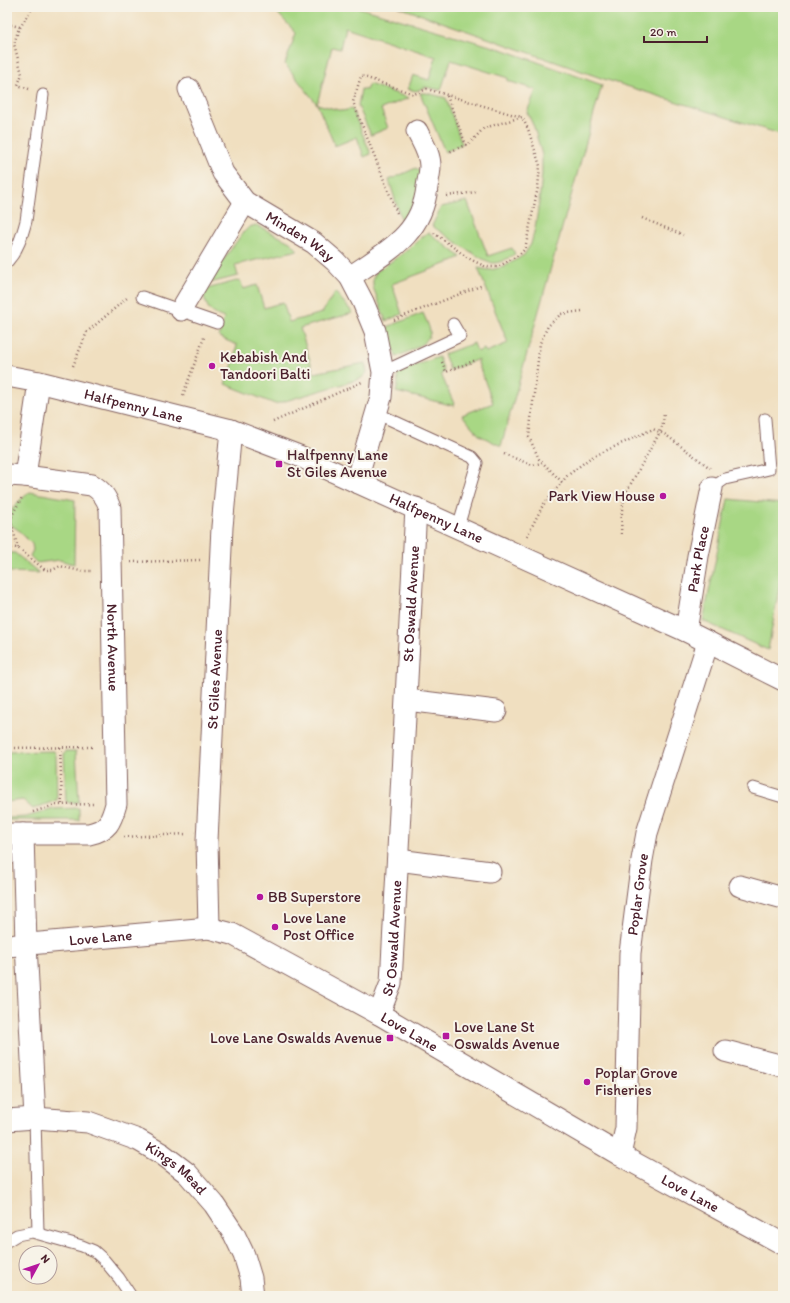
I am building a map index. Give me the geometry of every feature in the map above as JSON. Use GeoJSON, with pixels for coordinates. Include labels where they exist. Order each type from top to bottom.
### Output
{"type":"FeatureCollection","features":[{"type":"Feature","properties":{"kind":"street","name":"Minden Way"},"geometry":{"type":"LineString","coordinates":[[189,89],[223,174],[245,202],[314,243],[335,261],[350,277],[363,302],[375,331],[383,372],[381,397],[356,482]]}},
{"type":"Feature","properties":{"kind":"street"},"geometry":{"type":"LineString","coordinates":[[350,277],[398,243],[406,236],[419,218],[426,201],[430,165],[427,152],[417,131]]}},
{"type":"Feature","properties":{"kind":"street"},"geometry":{"type":"LineString","coordinates":[[181,310],[245,202]]}},
{"type":"Feature","properties":{"kind":"street","name":"Halfpenny Lane"},"geometry":{"type":"LineString","coordinates":[[7,376],[39,382],[231,430],[299,456],[686,631],[783,680]]}},
{"type":"Feature","properties":{"kind":"street"},"geometry":{"type":"LineString","coordinates":[[16,475],[39,382]]}},
{"type":"Feature","properties":{"kind":"street","name":"St Giles Avenue"},"geometry":{"type":"LineString","coordinates":[[209,928],[206,841],[222,527],[231,446],[231,430]]}},
{"type":"Feature","properties":{"kind":"street","name":"North Avenue"},"geometry":{"type":"LineString","coordinates":[[16,475],[92,485],[102,492],[107,498],[110,508],[116,804]]}},
{"type":"Feature","properties":{"kind":"street","name":"Park Place"},"geometry":{"type":"LineString","coordinates":[[686,631],[698,556],[718,483]]}},
{"type":"Feature","properties":{"kind":"street","name":"St Oswald Avenue"},"geometry":{"type":"LineString","coordinates":[[379,1014],[391,983],[416,508]]}},
{"type":"Feature","properties":{"kind":"street","name":"Poplar Grove"},"geometry":{"type":"LineString","coordinates":[[620,1155],[626,1128],[630,953],[642,860],[647,833],[708,642]]}},
{"type":"Feature","properties":{"kind":"street"},"geometry":{"type":"LineString","coordinates":[[407,700],[496,711]]}},
{"type":"Feature","properties":{"kind":"street"},"geometry":{"type":"LineString","coordinates":[[35,1118],[17,945],[15,834],[89,834],[98,832],[105,828],[112,819],[116,804]]}},
{"type":"Feature","properties":{"kind":"street","name":"St Oswald Avenue"},"geometry":{"type":"LineString","coordinates":[[398,860],[490,872]]}},
{"type":"Feature","properties":{"kind":"street"},"geometry":{"type":"LineString","coordinates":[[740,886],[783,898]]}},
{"type":"Feature","properties":{"kind":"street","name":"Love Lane"},"geometry":{"type":"LineString","coordinates":[[17,945],[209,928],[232,934],[379,1014],[620,1155],[783,1244]]}},
{"type":"Feature","properties":{"kind":"street"},"geometry":{"type":"LineString","coordinates":[[725,1051],[783,1066]]}},
{"type":"Feature","properties":{"kind":"street","name":"Kings Mead"},"geometry":{"type":"LineString","coordinates":[[7,1120],[35,1118],[88,1122],[138,1140],[162,1154],[187,1173],[214,1204],[234,1234],[244,1255],[251,1278],[252,1296]]}},
{"type":"Feature","properties":{"kind":"lane"},"geometry":{"type":"LineString","coordinates":[[7,262],[13,255],[21,239],[26,221],[44,95]]}},
{"type":"Feature","properties":{"kind":"lane"},"geometry":{"type":"LineString","coordinates":[[142,297],[213,322]]}},
{"type":"Feature","properties":{"kind":"lane"},"geometry":{"type":"LineString","coordinates":[[383,372],[460,336],[453,324]]}},
{"type":"Feature","properties":{"kind":"lane"},"geometry":{"type":"LineString","coordinates":[[376,413],[472,457],[477,463],[458,527]]}},
{"type":"Feature","properties":{"kind":"lane"},"geometry":{"type":"LineString","coordinates":[[718,483],[769,469],[765,419]]}},
{"type":"Feature","properties":{"kind":"lane"},"geometry":{"type":"LineString","coordinates":[[753,788],[783,797]]}},
{"type":"Feature","properties":{"kind":"lane"},"geometry":{"type":"LineString","coordinates":[[35,1118],[38,1233]]}},
{"type":"Feature","properties":{"kind":"lane"},"geometry":{"type":"LineString","coordinates":[[7,1241],[17,1235],[32,1232],[82,1246],[94,1251],[104,1260],[119,1278],[131,1296]]}},
{"type":"Feature","properties":{"kind":"path"},"geometry":{"type":"LineString","coordinates":[[31,7],[18,31],[14,44],[22,74],[18,85],[44,95]]}},
{"type":"Feature","properties":{"kind":"path"},"geometry":{"type":"LineString","coordinates":[[30,11],[35,7]]}},
{"type":"Feature","properties":{"kind":"path"},"geometry":{"type":"LineString","coordinates":[[7,24],[20,27]]}},
{"type":"Feature","properties":{"kind":"path"},"geometry":{"type":"LineString","coordinates":[[447,95],[466,145]]}},
{"type":"Feature","properties":{"kind":"path"},"geometry":{"type":"LineString","coordinates":[[417,221],[468,258],[486,267],[498,267],[520,254],[524,249],[538,187],[540,166],[528,129],[522,117],[484,128],[470,143],[429,162]]}},
{"type":"Feature","properties":{"kind":"path"},"geometry":{"type":"LineString","coordinates":[[426,196],[443,196],[476,192]]}},
{"type":"Feature","properties":{"kind":"path"},"geometry":{"type":"LineString","coordinates":[[642,218],[683,236]]}},
{"type":"Feature","properties":{"kind":"path"},"geometry":{"type":"LineString","coordinates":[[389,322],[483,285]]}},
{"type":"Feature","properties":{"kind":"path"},"geometry":{"type":"LineString","coordinates":[[73,366],[87,332],[140,288],[142,297]]}},
{"type":"Feature","properties":{"kind":"path"},"geometry":{"type":"LineString","coordinates":[[562,482],[539,459],[530,437],[540,343],[548,326],[561,314],[582,311]]}},
{"type":"Feature","properties":{"kind":"path"},"geometry":{"type":"LineString","coordinates":[[183,395],[213,322]]}},
{"type":"Feature","properties":{"kind":"path"},"geometry":{"type":"LineString","coordinates":[[436,347],[446,372],[476,360]]}},
{"type":"Feature","properties":{"kind":"path"},"geometry":{"type":"LineString","coordinates":[[273,422],[383,372]]}},
{"type":"Feature","properties":{"kind":"path"},"geometry":{"type":"LineString","coordinates":[[621,534],[624,494],[660,432],[663,424],[664,413]]}},
{"type":"Feature","properties":{"kind":"path"},"geometry":{"type":"LineString","coordinates":[[525,539],[542,505],[567,476],[590,458],[653,429],[666,435],[718,483]]}},
{"type":"Feature","properties":{"kind":"path"},"geometry":{"type":"LineString","coordinates":[[504,454],[532,465],[542,463]]}},
{"type":"Feature","properties":{"kind":"path"},"geometry":{"type":"LineString","coordinates":[[16,475],[22,497],[11,521],[18,548]]}},
{"type":"Feature","properties":{"kind":"path"},"geometry":{"type":"LineString","coordinates":[[7,547],[18,548],[45,570],[53,570],[60,566],[80,571],[111,567],[221,559]]}},
{"type":"Feature","properties":{"kind":"path"},"geometry":{"type":"LineString","coordinates":[[7,748],[115,746]]}},
{"type":"Feature","properties":{"kind":"path"},"geometry":{"type":"LineString","coordinates":[[60,747],[62,805]]}},
{"type":"Feature","properties":{"kind":"path"},"geometry":{"type":"LineString","coordinates":[[27,814],[56,805],[116,804]]}},
{"type":"Feature","properties":{"kind":"path"},"geometry":{"type":"LineString","coordinates":[[123,837],[193,834]]}},
{"type":"Feature","properties":{"kind":"green space"},"geometry":{"type":"Polygon","coordinates":[[[272,7],[357,7],[504,50],[602,85],[501,446],[479,435],[462,415],[493,403],[478,363],[479,359],[450,370],[444,354],[474,343],[477,352],[484,349],[486,352],[508,343],[478,268],[489,270],[504,267],[524,255],[531,244],[539,203],[542,174],[542,155],[534,127],[527,112],[536,90],[508,81],[508,78],[451,60],[441,90],[425,87],[416,91],[408,89],[413,75],[429,80],[436,57],[345,27],[340,49],[332,47],[317,104],[285,64],[296,33],[272,7]]]}},
{"type":"Feature","properties":{"kind":"green space"},"geometry":{"type":"Polygon","coordinates":[[[399,7],[783,7],[783,135],[604,79],[399,7]]]}},
{"type":"Feature","properties":{"kind":"green space"},"geometry":{"type":"Polygon","coordinates":[[[369,84],[409,98],[381,109],[388,128],[371,135],[358,106],[361,89],[366,90],[369,84]]]}},
{"type":"Feature","properties":{"kind":"green space"},"geometry":{"type":"Polygon","coordinates":[[[420,93],[427,93],[446,98],[462,144],[445,152],[420,93]]]}},
{"type":"Feature","properties":{"kind":"green space"},"geometry":{"type":"Polygon","coordinates":[[[317,104],[342,111],[352,109],[371,154],[364,157],[357,137],[335,146],[317,104]]]}},
{"type":"Feature","properties":{"kind":"green space"},"geometry":{"type":"Polygon","coordinates":[[[416,168],[420,171],[423,186],[403,225],[389,180],[416,168]]]}},
{"type":"Feature","properties":{"kind":"green space"},"geometry":{"type":"Polygon","coordinates":[[[467,201],[488,256],[512,248],[515,254],[504,260],[493,263],[472,253],[432,226],[441,207],[467,201]]]}},
{"type":"Feature","properties":{"kind":"green space"},"geometry":{"type":"Polygon","coordinates":[[[256,225],[290,242],[298,250],[235,265],[238,276],[206,284],[242,234],[249,227],[256,225]]]}},
{"type":"Feature","properties":{"kind":"green space"},"geometry":{"type":"Polygon","coordinates":[[[428,232],[461,257],[392,284],[402,314],[386,321],[373,287],[373,278],[376,272],[405,252],[428,232]]]}},
{"type":"Feature","properties":{"kind":"green space"},"geometry":{"type":"Polygon","coordinates":[[[240,280],[243,289],[257,285],[264,308],[283,302],[289,322],[322,313],[335,292],[353,313],[300,328],[314,373],[365,363],[367,372],[360,379],[275,404],[225,384],[232,367],[237,345],[219,337],[224,318],[211,311],[205,301],[203,290],[240,280]]]}},
{"type":"Feature","properties":{"kind":"green space"},"geometry":{"type":"Polygon","coordinates":[[[423,313],[430,331],[427,340],[417,347],[396,357],[387,327],[423,313]]]}},
{"type":"Feature","properties":{"kind":"green space"},"geometry":{"type":"Polygon","coordinates":[[[439,357],[444,372],[441,374],[455,406],[396,392],[398,384],[397,372],[439,357]]]}},
{"type":"Feature","properties":{"kind":"green space"},"geometry":{"type":"Polygon","coordinates":[[[30,492],[75,500],[74,564],[59,560],[37,563],[30,556],[33,550],[32,544],[17,529],[9,524],[12,509],[30,492]]]}},
{"type":"Feature","properties":{"kind":"green space"},"geometry":{"type":"Polygon","coordinates":[[[728,499],[783,504],[783,566],[768,650],[703,621],[728,499]]]}},
{"type":"Feature","properties":{"kind":"green space"},"geometry":{"type":"Polygon","coordinates":[[[7,553],[15,553],[39,573],[7,572],[7,553]]]}},
{"type":"Feature","properties":{"kind":"green space"},"geometry":{"type":"Polygon","coordinates":[[[54,751],[56,755],[57,800],[33,809],[23,800],[7,802],[7,752],[54,751]]]}},
{"type":"Feature","properties":{"kind":"green space"},"geometry":{"type":"Polygon","coordinates":[[[66,751],[76,751],[79,802],[69,803],[66,801],[64,754],[66,751]]]}},
{"type":"Feature","properties":{"kind":"green space"},"geometry":{"type":"Polygon","coordinates":[[[79,808],[79,820],[7,820],[7,818],[26,817],[54,809],[79,808]]]}},
{"type":"Feature","properties":{"kind":"place","name":"Kebabish And Tandoori Balti"},"geometry":{"type":"Point","coordinates":[212,366]}},
{"type":"Feature","properties":{"kind":"place","name":"Halfpenny Lane St Giles Avenue"},"geometry":{"type":"Point","coordinates":[279,464]}},
{"type":"Feature","properties":{"kind":"place","name":"Park View House"},"geometry":{"type":"Point","coordinates":[663,496]}},
{"type":"Feature","properties":{"kind":"place","name":"BB Superstore"},"geometry":{"type":"Point","coordinates":[260,897]}},
{"type":"Feature","properties":{"kind":"place","name":"Love Lane Post Office"},"geometry":{"type":"Point","coordinates":[275,927]}},
{"type":"Feature","properties":{"kind":"place","name":"Love Lane St Oswalds Avenue"},"geometry":{"type":"Point","coordinates":[446,1036]}},
{"type":"Feature","properties":{"kind":"place","name":"Love Lane Oswalds Avenue"},"geometry":{"type":"Point","coordinates":[390,1038]}},
{"type":"Feature","properties":{"kind":"place","name":"Poplar Grove Fisheries"},"geometry":{"type":"Point","coordinates":[587,1082]}}]}
